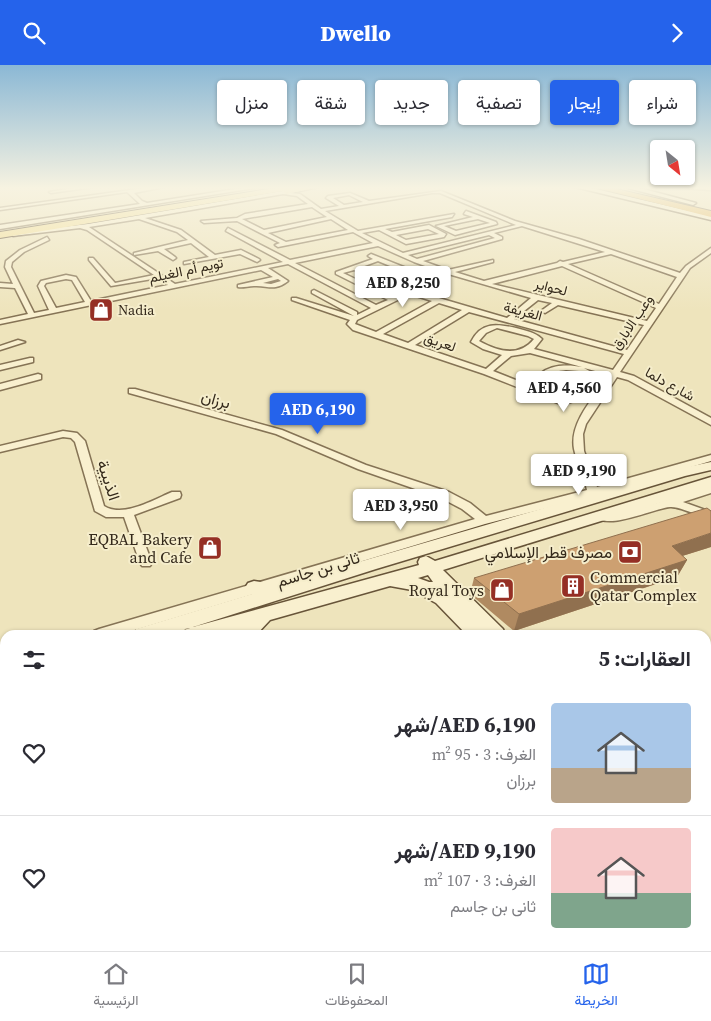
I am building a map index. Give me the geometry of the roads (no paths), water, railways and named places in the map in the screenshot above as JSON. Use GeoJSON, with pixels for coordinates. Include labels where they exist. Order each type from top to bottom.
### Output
{"type":"FeatureCollection","features":[{"type":"Feature","properties":{"kind":"main road"},"geometry":{"type":"LineString","coordinates":[[0,233],[15,228]]}},
{"type":"Feature","properties":{"kind":"main road"},"geometry":{"type":"LineString","coordinates":[[0,233],[18,228]]}},
{"type":"Feature","properties":{"kind":"main road"},"geometry":{"type":"LineString","coordinates":[[0,233],[32,228]]}},
{"type":"Feature","properties":{"kind":"main road","name":"ثانى بن جاسم"},"geometry":{"type":"LineString","coordinates":[[177,630],[191,628],[282,592],[374,563],[642,484],[711,466]]}},
{"type":"Feature","properties":{"kind":"main road","name":"ثانى بن جاسم"},"geometry":{"type":"LineString","coordinates":[[249,630],[266,613],[358,588],[424,566],[458,559],[711,482]]}},
{"type":"Feature","properties":{"kind":"main road"},"geometry":{"type":"LineString","coordinates":[[424,566],[439,551],[620,499],[637,491],[642,484]]}},
{"type":"Feature","properties":{"kind":"main road"},"geometry":{"type":"LineString","coordinates":[[446,595],[448,577],[468,546],[529,526]]}},
{"type":"Feature","properties":{"kind":"main road"},"geometry":{"type":"LineString","coordinates":[[406,554],[424,566],[475,630]]}},
{"type":"Feature","properties":{"kind":"main road"},"geometry":{"type":"LineString","coordinates":[[358,588],[382,573],[382,568],[374,563]]}},
{"type":"Feature","properties":{"kind":"main road"},"geometry":{"type":"LineString","coordinates":[[297,604],[323,601],[404,581],[446,595],[490,630]]}},
{"type":"Feature","properties":{"kind":"main road"},"geometry":{"type":"LineString","coordinates":[[254,588],[282,592]]}},
{"type":"Feature","properties":{"kind":"main road"},"geometry":{"type":"LineString","coordinates":[[191,628],[207,602]]}},
{"type":"Feature","properties":{"kind":"main road"},"geometry":{"type":"LineString","coordinates":[[191,628],[266,613]]}},
{"type":"Feature","properties":{"kind":"street"},"geometry":{"type":"LineString","coordinates":[[0,233],[61,228]]}},
{"type":"Feature","properties":{"kind":"street"},"geometry":{"type":"LineString","coordinates":[[94,228],[174,286]]}},
{"type":"Feature","properties":{"kind":"street"},"geometry":{"type":"LineString","coordinates":[[172,228],[179,231],[213,257]]}},
{"type":"Feature","properties":{"kind":"street"},"geometry":{"type":"LineString","coordinates":[[240,228],[228,231],[376,308]]}},
{"type":"Feature","properties":{"kind":"street"},"geometry":{"type":"LineString","coordinates":[[255,228],[284,243]]}},
{"type":"Feature","properties":{"kind":"street"},"geometry":{"type":"LineString","coordinates":[[264,232],[281,228]]}},
{"type":"Feature","properties":{"kind":"street","name":"لحواير"},"geometry":{"type":"LineString","coordinates":[[352,228],[377,244],[446,272],[537,297],[648,324]]}},
{"type":"Feature","properties":{"kind":"street"},"geometry":{"type":"LineString","coordinates":[[263,249],[284,243],[378,228]]}},
{"type":"Feature","properties":{"kind":"street"},"geometry":{"type":"LineString","coordinates":[[382,228],[409,242],[444,235],[432,228]]}},
{"type":"Feature","properties":{"kind":"street"},"geometry":{"type":"LineString","coordinates":[[390,233],[420,228]]}},
{"type":"Feature","properties":{"kind":"street"},"geometry":{"type":"LineString","coordinates":[[442,228],[455,233],[475,228]]}},
{"type":"Feature","properties":{"kind":"street"},"geometry":{"type":"LineString","coordinates":[[402,255],[509,228]]}},
{"type":"Feature","properties":{"kind":"street"},"geometry":{"type":"LineString","coordinates":[[536,228],[563,235],[681,276]]}},
{"type":"Feature","properties":{"kind":"street"},"geometry":{"type":"LineString","coordinates":[[417,261],[500,237],[490,233]]}},
{"type":"Feature","properties":{"kind":"street"},"geometry":{"type":"LineString","coordinates":[[32,315],[8,267],[9,261],[22,251],[47,239]]}},
{"type":"Feature","properties":{"kind":"street"},"geometry":{"type":"LineString","coordinates":[[136,254],[192,241]]}},
{"type":"Feature","properties":{"kind":"street"},"geometry":{"type":"LineString","coordinates":[[154,242],[173,258]]}},
{"type":"Feature","properties":{"kind":"street","name":"تويم أم الغيلم"},"geometry":{"type":"LineString","coordinates":[[0,322],[377,244]]}},
{"type":"Feature","properties":{"kind":"street","name":"وعب الابارق"},"geometry":{"type":"LineString","coordinates":[[690,266],[694,256],[711,244]]}},
{"type":"Feature","properties":{"kind":"street","name":"وعب الابارق"},"geometry":{"type":"LineString","coordinates":[[593,492],[581,459],[577,441],[581,424],[681,276],[690,266],[711,251]]}},
{"type":"Feature","properties":{"kind":"street"},"geometry":{"type":"LineString","coordinates":[[186,263],[243,252],[257,260]]}},
{"type":"Feature","properties":{"kind":"street"},"geometry":{"type":"LineString","coordinates":[[484,283],[611,252]]}},
{"type":"Feature","properties":{"kind":"street"},"geometry":{"type":"LineString","coordinates":[[370,256],[430,280]]}},
{"type":"Feature","properties":{"kind":"street"},"geometry":{"type":"LineString","coordinates":[[91,259],[113,285],[159,276]]}},
{"type":"Feature","properties":{"kind":"street"},"geometry":{"type":"LineString","coordinates":[[378,259],[338,273],[394,300]]}},
{"type":"Feature","properties":{"kind":"street"},"geometry":{"type":"LineString","coordinates":[[325,288],[291,300],[357,318],[410,293],[446,272],[491,261]]}},
{"type":"Feature","properties":{"kind":"street"},"geometry":{"type":"LineString","coordinates":[[560,263],[660,307]]}},
{"type":"Feature","properties":{"kind":"street"},"geometry":{"type":"LineString","coordinates":[[240,286],[257,283],[266,287],[285,281],[277,275],[268,272],[265,267]]}},
{"type":"Feature","properties":{"kind":"street","name":"الغريفة"},"geometry":{"type":"LineString","coordinates":[[353,267],[410,293],[630,353]]}},
{"type":"Feature","properties":{"kind":"street"},"geometry":{"type":"LineString","coordinates":[[54,310],[41,285],[43,282],[74,278],[89,303]]}},
{"type":"Feature","properties":{"kind":"street"},"geometry":{"type":"LineString","coordinates":[[0,285],[17,285]]}},
{"type":"Feature","properties":{"kind":"street"},"geometry":{"type":"LineString","coordinates":[[314,292],[357,318]]}},
{"type":"Feature","properties":{"kind":"street"},"geometry":{"type":"LineString","coordinates":[[509,320],[537,297]]}},
{"type":"Feature","properties":{"kind":"street"},"geometry":{"type":"LineString","coordinates":[[376,335],[438,301]]}},
{"type":"Feature","properties":{"kind":"street"},"geometry":{"type":"LineString","coordinates":[[545,311],[558,302]]}},
{"type":"Feature","properties":{"kind":"street"},"geometry":{"type":"LineString","coordinates":[[408,346],[468,309]]}},
{"type":"Feature","properties":{"kind":"street"},"geometry":{"type":"LineString","coordinates":[[339,314],[348,311]]}},
{"type":"Feature","properties":{"kind":"street","name":"لعريق"},"geometry":{"type":"LineString","coordinates":[[357,318],[351,322],[353,326],[376,335],[487,373],[561,401],[571,401],[591,407]]}},
{"type":"Feature","properties":{"kind":"street"},"geometry":{"type":"LineString","coordinates":[[503,326],[536,336],[538,340],[529,350],[521,353],[509,353],[478,344],[475,339],[492,327],[503,326]]}},
{"type":"Feature","properties":{"kind":"street"},"geometry":{"type":"LineString","coordinates":[[0,348],[21,342]]}},
{"type":"Feature","properties":{"kind":"street","name":"شارع دلما"},"geometry":{"type":"LineString","coordinates":[[529,350],[576,366],[615,373],[640,382],[711,422]]}},
{"type":"Feature","properties":{"kind":"street"},"geometry":{"type":"LineString","coordinates":[[487,373],[509,353]]}},
{"type":"Feature","properties":{"kind":"street"},"geometry":{"type":"LineString","coordinates":[[0,367],[30,360]]}},
{"type":"Feature","properties":{"kind":"street"},"geometry":{"type":"LineString","coordinates":[[533,390],[540,377],[545,374],[576,366],[587,371],[591,376],[575,399],[571,401]]}},
{"type":"Feature","properties":{"kind":"street"},"geometry":{"type":"LineString","coordinates":[[0,387],[38,377]]}},
{"type":"Feature","properties":{"kind":"street","name":"برزان"},"geometry":{"type":"LineString","coordinates":[[132,391],[285,434],[362,467],[445,495],[466,506],[484,520]]}},
{"type":"Feature","properties":{"kind":"street","name":"الذيبية"},"geometry":{"type":"LineString","coordinates":[[0,449],[63,435],[74,435],[80,441],[99,508],[111,515],[128,513],[176,495]]}},
{"type":"Feature","properties":{"kind":"street","name":"ثانى بن جاسم"},"geometry":{"type":"LineString","coordinates":[[115,630],[484,520],[593,492],[711,458]]}},
{"type":"Feature","properties":{"kind":"street"},"geometry":{"type":"LineString","coordinates":[[589,478],[607,488]]}},
{"type":"Feature","properties":{"kind":"street","name":"ثانى بن جاسم"},"geometry":{"type":"LineString","coordinates":[[601,516],[631,515],[711,489]]}},
{"type":"Feature","properties":{"kind":"street"},"geometry":{"type":"LineString","coordinates":[[695,494],[700,504],[711,514]]}},
{"type":"Feature","properties":{"kind":"street"},"geometry":{"type":"LineString","coordinates":[[668,502],[711,514]]}},
{"type":"Feature","properties":{"kind":"street"},"geometry":{"type":"LineString","coordinates":[[128,513],[146,563]]}},
{"type":"Feature","properties":{"kind":"place","name":"Nadia"},"geometry":{"type":"Point","coordinates":[101,310]}},
{"type":"Feature","properties":{"kind":"place","name":"EQBAL Bakery and Cafe"},"geometry":{"type":"Point","coordinates":[210,548]}},
{"type":"Feature","properties":{"kind":"place","name":"مصرف قطر الإسلامي"},"geometry":{"type":"Point","coordinates":[630,552]}},
{"type":"Feature","properties":{"kind":"place","name":"Commercial Qatar Complex"},"geometry":{"type":"Point","coordinates":[573,586]}},
{"type":"Feature","properties":{"kind":"place","name":"Royal Toys"},"geometry":{"type":"Point","coordinates":[502,590]}}]}
